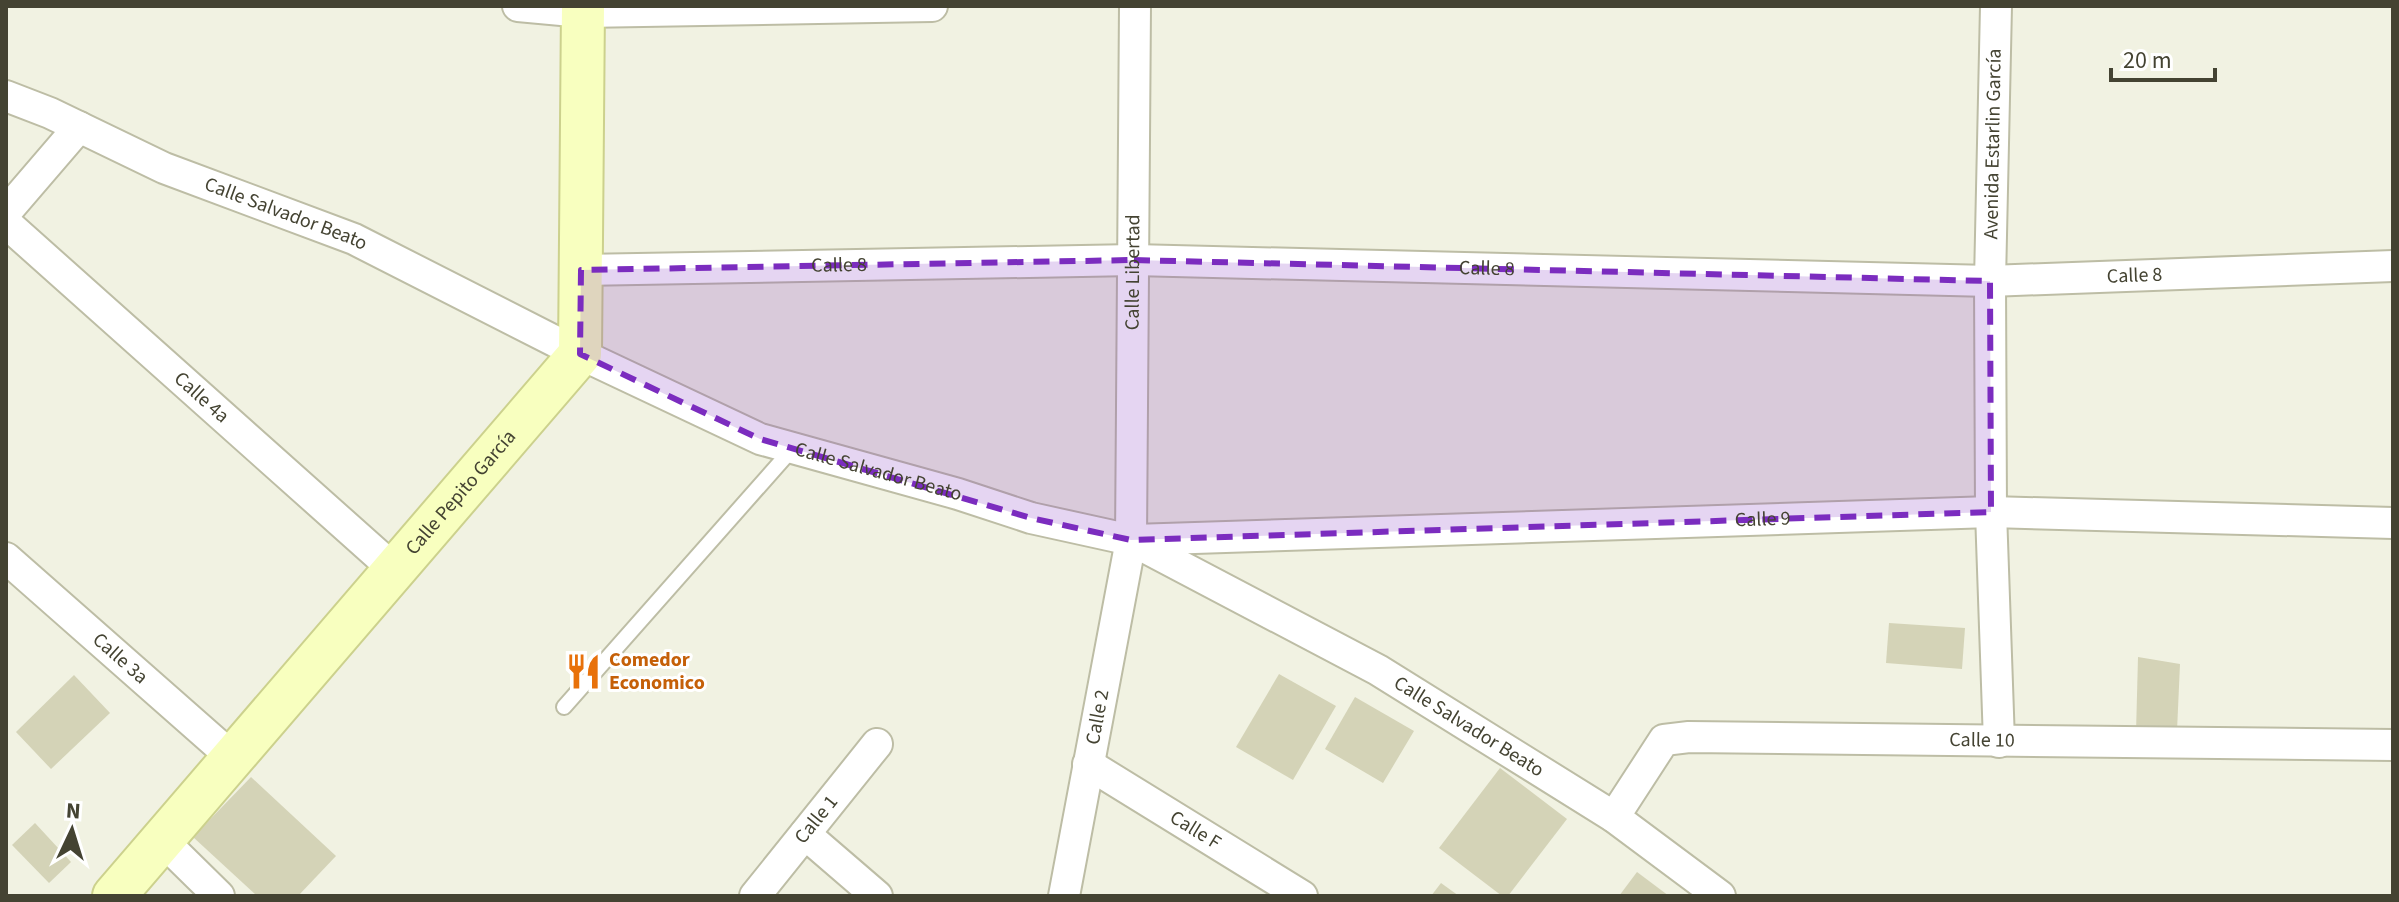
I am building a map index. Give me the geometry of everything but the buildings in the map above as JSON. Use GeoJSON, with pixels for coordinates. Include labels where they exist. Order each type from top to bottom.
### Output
{"type":"FeatureCollection","features":[{"type":"Feature","properties":{"kind":"street"},"geometry":{"type":"LineString","coordinates":[[518,6],[583,9],[932,6]]}},
{"type":"Feature","properties":{"kind":"street","name":"Calle Libertad"},"geometry":{"type":"LineString","coordinates":[[1131,540],[1135,6]]}},
{"type":"Feature","properties":{"kind":"street","name":"Avenida Estarlin García"},"geometry":{"type":"LineString","coordinates":[[1996,6],[1990,281],[1991,512],[1999,742]]}},
{"type":"Feature","properties":{"kind":"street"},"geometry":{"type":"LineString","coordinates":[[580,354],[583,9]]}},
{"type":"Feature","properties":{"kind":"street","name":"Calle Salvador Beato"},"geometry":{"type":"LineString","coordinates":[[6,96],[164,168],[354,239],[580,354],[760,439],[958,494],[1031,518],[1131,540],[1378,670],[1614,817],[1720,896]]}},
{"type":"Feature","properties":{"kind":"street"},"geometry":{"type":"LineString","coordinates":[[6,212],[79,127]]}},
{"type":"Feature","properties":{"kind":"street","name":"Calle 4a"},"geometry":{"type":"LineString","coordinates":[[6,223],[396,571]]}},
{"type":"Feature","properties":{"kind":"street","name":"Calle 8"},"geometry":{"type":"LineString","coordinates":[[581,270],[1134,260],[1990,281],[2393,266]]}},
{"type":"Feature","properties":{"kind":"street","name":"Calle Pepito García"},"geometry":{"type":"LineString","coordinates":[[114,896],[580,354]]}},
{"type":"Feature","properties":{"kind":"street","name":"Calle 9"},"geometry":{"type":"LineString","coordinates":[[1131,540],[1991,512],[2393,523]]}},
{"type":"Feature","properties":{"kind":"street","name":"Calle 2"},"geometry":{"type":"LineString","coordinates":[[1064,896],[1131,540]]}},
{"type":"Feature","properties":{"kind":"street","name":"Calle 3a"},"geometry":{"type":"LineString","coordinates":[[6,558],[233,758]]}},
{"type":"Feature","properties":{"kind":"street","name":"Calle 10"},"geometry":{"type":"LineString","coordinates":[[1614,817],[1664,740],[1689,737],[2393,745]]}},
{"type":"Feature","properties":{"kind":"street","name":"Calle 1"},"geometry":{"type":"LineString","coordinates":[[755,896],[877,744]]}},
{"type":"Feature","properties":{"kind":"street","name":"Calle F"},"geometry":{"type":"LineString","coordinates":[[1088,764],[1302,896]]}},
{"type":"Feature","properties":{"kind":"street"},"geometry":{"type":"LineString","coordinates":[[805,834],[877,896]]}},
{"type":"Feature","properties":{"kind":"street"},"geometry":{"type":"LineString","coordinates":[[162,840],[219,896]]}},
{"type":"Feature","properties":{"kind":"lane"},"geometry":{"type":"LineString","coordinates":[[564,707],[793,448]]}},
{"type":"Feature","properties":{"kind":"highlighted area"},"geometry":{"type":"Polygon","coordinates":[[[1134,260],[1990,281],[1991,512],[1131,540],[1031,518],[760,439],[580,354],[581,270],[1134,260]]]}},
{"type":"Feature","properties":{"kind":"place","name":"Comedor Economico"},"geometry":{"type":"Point","coordinates":[583,672]}}]}
